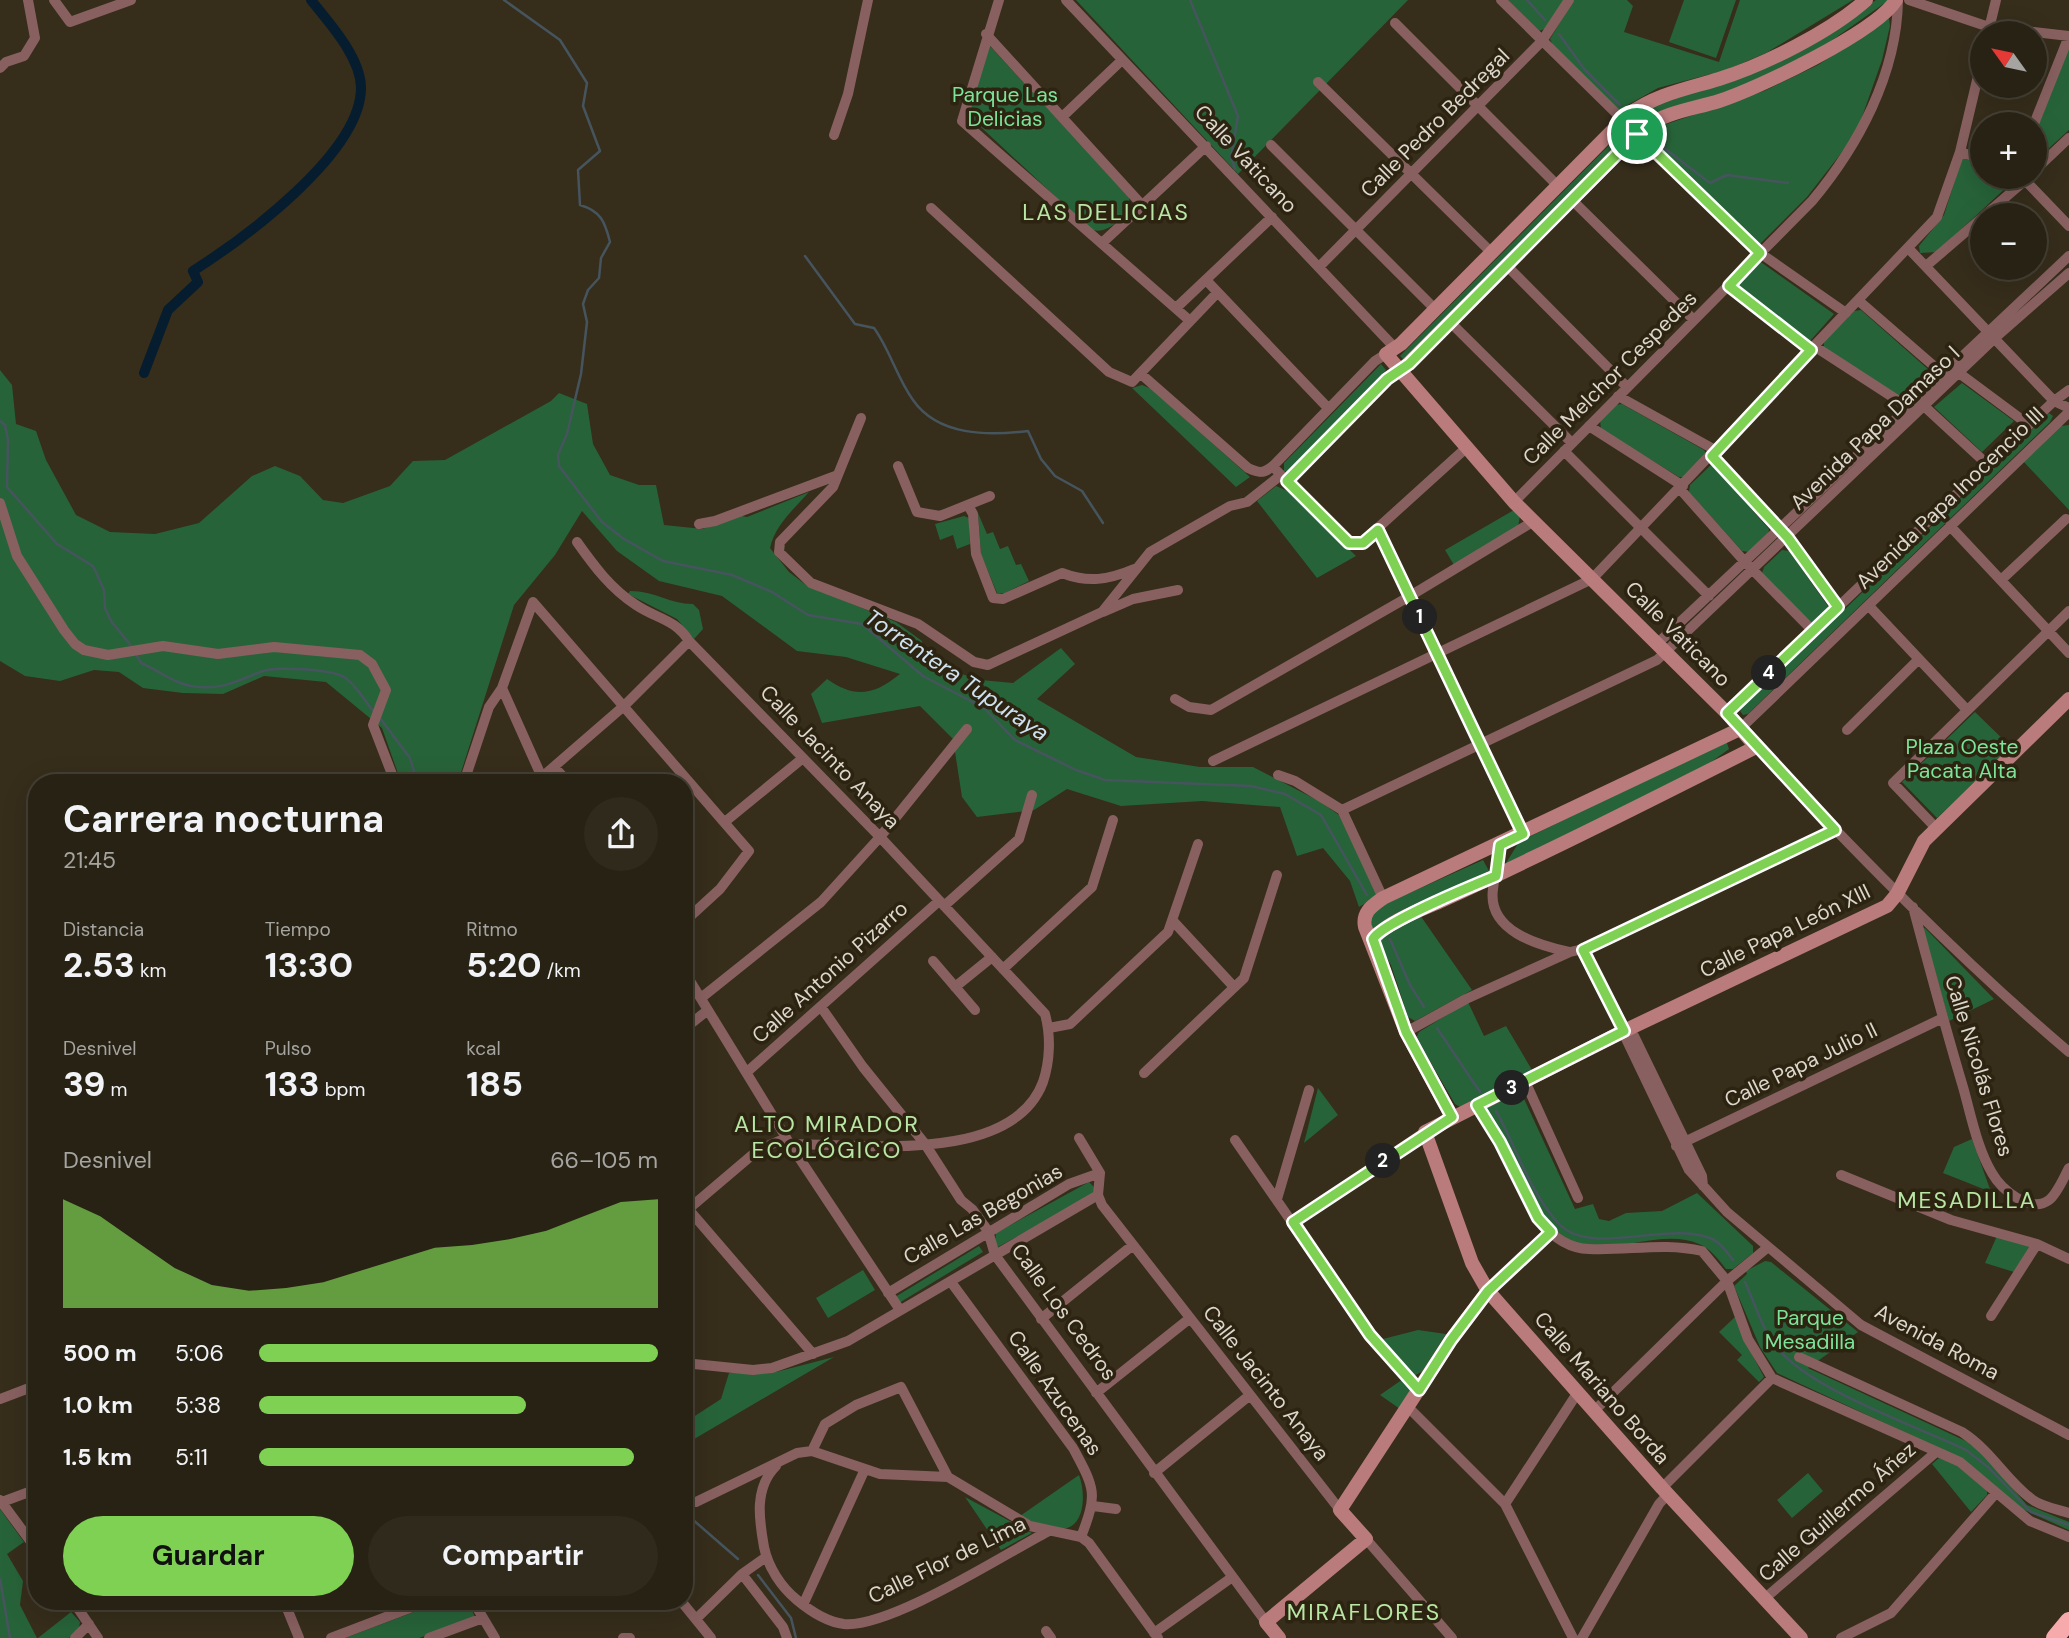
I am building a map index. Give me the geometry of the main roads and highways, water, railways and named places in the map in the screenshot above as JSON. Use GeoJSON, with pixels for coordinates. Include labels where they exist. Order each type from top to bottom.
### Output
{"type":"FeatureCollection","features":[{"type":"Feature","properties":{"kind":"highway"},"geometry":{"type":"LineString","coordinates":[[2055,1638],[2069,1621]]}},
{"type":"Feature","properties":{"kind":"waterway"},"geometry":{"type":"LineString","coordinates":[[144,373],[168,310],[198,282],[193,271],[240,238],[296,192],[342,139],[356,113],[361,87],[355,64],[342,41],[311,0]]}},
{"type":"Feature","properties":{"kind":"waterway","name":"Torrentera Tupuraya"},"geometry":{"type":"LineString","coordinates":[[504,0],[560,40],[587,83],[583,106],[600,151],[578,170],[580,205],[593,210],[601,218],[610,242],[601,258],[599,278],[588,290],[583,304],[587,322],[581,374],[567,434],[558,455],[559,466],[602,522],[624,539],[663,561],[732,575],[772,592],[808,615],[862,624],[923,676],[984,708],[1015,740],[1076,770],[1105,780],[1251,786],[1285,794],[1321,815],[1367,895]]}},
{"type":"Feature","properties":{"kind":"waterway"},"geometry":{"type":"LineString","coordinates":[[1190,0],[1238,116],[1231,157],[1235,169]]}},
{"type":"Feature","properties":{"kind":"waterway"},"geometry":{"type":"LineString","coordinates":[[1527,0],[1545,20]]}},
{"type":"Feature","properties":{"kind":"waterway"},"geometry":{"type":"LineString","coordinates":[[1559,34],[1585,70],[1620,105]]}},
{"type":"Feature","properties":{"kind":"waterway"},"geometry":{"type":"LineString","coordinates":[[1655,141],[1710,183],[1727,175],[1788,183]]}},
{"type":"Feature","properties":{"kind":"waterway"},"geometry":{"type":"LineString","coordinates":[[805,256],[855,324],[874,328],[907,391],[923,412],[936,421],[965,431],[1028,431],[1041,459],[1055,476],[1082,491],[1103,523]]}},
{"type":"Feature","properties":{"kind":"waterway"},"geometry":{"type":"LineString","coordinates":[[0,421],[5,425],[8,440],[7,487],[57,544],[93,566],[104,590],[105,608],[111,621],[133,648]]}},
{"type":"Feature","properties":{"kind":"waterway"},"geometry":{"type":"LineString","coordinates":[[136,654],[141,663],[169,678],[199,687],[223,686],[260,672],[277,669],[315,670],[337,674],[353,685],[375,713]]}},
{"type":"Feature","properties":{"kind":"waterway"},"geometry":{"type":"LineString","coordinates":[[380,718],[410,758],[415,774]]}},
{"type":"Feature","properties":{"kind":"waterway","name":"Torrentera Tupuraya"},"geometry":{"type":"LineString","coordinates":[[1390,939],[1410,985],[1424,1007]]}},
{"type":"Feature","properties":{"kind":"waterway","name":"Torrentera Tupuraya"},"geometry":{"type":"LineString","coordinates":[[1437,1028],[1480,1092]]}},
{"type":"Feature","properties":{"kind":"waterway","name":"Torrentera Tupuraya"},"geometry":{"type":"LineString","coordinates":[[1496,1111],[1540,1198],[1559,1224],[1573,1233],[1590,1238],[1692,1234],[1714,1240],[1733,1260]]}},
{"type":"Feature","properties":{"kind":"waterway","name":"Torrentera Tupuraya"},"geometry":{"type":"LineString","coordinates":[[1745,1282],[1766,1331],[1790,1361],[1863,1405],[1966,1450],[1988,1467],[2031,1512],[2069,1525]]}},
{"type":"Feature","properties":{"kind":"waterway"},"geometry":{"type":"LineString","coordinates":[[693,1520],[738,1559]]}},
{"type":"Feature","properties":{"kind":"waterway"},"geometry":{"type":"LineString","coordinates":[[758,1575],[791,1618],[796,1638]]}},
{"type":"Feature","properties":{"kind":"waterway"},"geometry":{"type":"LineString","coordinates":[[0,1579],[10,1638]]}},
{"type":"Feature","properties":{"kind":"district","name":"LAS DELICIAS"},"geometry":{"type":"Point","coordinates":[1106,212]}},
{"type":"Feature","properties":{"kind":"district","name":"ALTO MIRADOR ECOLÓGICO"},"geometry":{"type":"Point","coordinates":[827,1137]}},
{"type":"Feature","properties":{"kind":"district","name":"MESADILLA"},"geometry":{"type":"Point","coordinates":[1967,1200]}},
{"type":"Feature","properties":{"kind":"district","name":"MIRAFLORES"},"geometry":{"type":"Point","coordinates":[1364,1612]}},
{"type":"Feature","properties":{"kind":"park label","name":"Parque Las Delicias"},"geometry":{"type":"Point","coordinates":[1005,107]}},
{"type":"Feature","properties":{"kind":"park label","name":"Plaza Oeste Pacata Alta"},"geometry":{"type":"Point","coordinates":[1962,759]}},
{"type":"Feature","properties":{"kind":"park label","name":"Parque Mesadilla"},"geometry":{"type":"Point","coordinates":[1810,1330]}}]}
